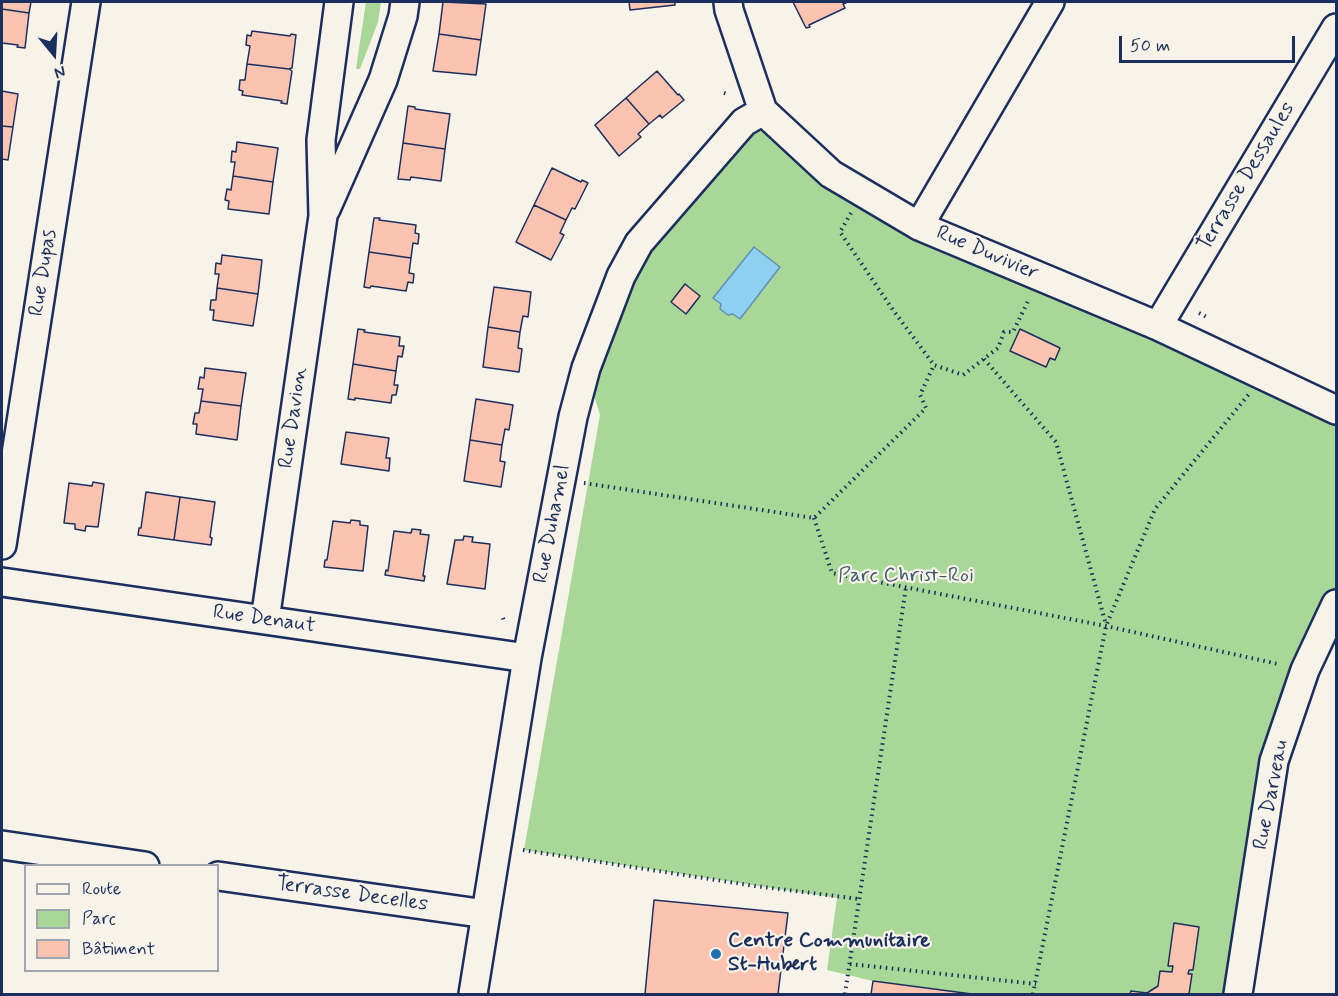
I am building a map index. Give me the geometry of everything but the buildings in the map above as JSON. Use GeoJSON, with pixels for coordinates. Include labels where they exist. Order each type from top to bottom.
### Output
{"type":"FeatureCollection","features":[{"type":"Feature","properties":{"kind":"street","name":"Rue Dupas"},"geometry":{"type":"LineString","coordinates":[[2,545],[86,2]]}},
{"type":"Feature","properties":{"kind":"street","name":"Rue Davion"},"geometry":{"type":"LineString","coordinates":[[265,620],[323,216],[321,140],[339,2]]}},
{"type":"Feature","properties":{"kind":"street","name":"Rue Davion"},"geometry":{"type":"LineString","coordinates":[[323,216],[383,80],[404,16],[405,2]]}},
{"type":"Feature","properties":{"kind":"street","name":"Rue Duvivier"},"geometry":{"type":"LineString","coordinates":[[728,2],[763,111],[831,174],[919,226],[1158,326],[1336,410]]}},
{"type":"Feature","properties":{"kind":"street"},"geometry":{"type":"LineString","coordinates":[[919,226],[1050,2]]}},
{"type":"Feature","properties":{"kind":"street","name":"Terrasse Dessaules"},"geometry":{"type":"LineString","coordinates":[[1158,326],[1336,28]]}},
{"type":"Feature","properties":{"kind":"street","name":"Rue Duhamel"},"geometry":{"type":"LineString","coordinates":[[473,994],[527,658],[573,417],[586,368],[621,276],[639,243],[744,122],[763,111]]}},
{"type":"Feature","properties":{"kind":"street","name":"Rue Denaut"},"geometry":{"type":"LineString","coordinates":[[2,582],[527,658]]}},
{"type":"Feature","properties":{"kind":"street","name":"Rue Darveau"},"geometry":{"type":"LineString","coordinates":[[1238,994],[1274,761],[1305,670],[1336,604]]}},
{"type":"Feature","properties":{"kind":"street"},"geometry":{"type":"LineString","coordinates":[[2,845],[131,864]]}},
{"type":"Feature","properties":{"kind":"street","name":"Terrasse Decelles"},"geometry":{"type":"LineString","coordinates":[[219,876],[486,914]]}},
{"type":"Feature","properties":{"kind":"path"},"geometry":{"type":"LineString","coordinates":[[862,192],[840,232],[934,365],[963,375],[998,348],[1004,332],[1013,332],[1040,276]]}},
{"type":"Feature","properties":{"kind":"path"},"geometry":{"type":"LineString","coordinates":[[1199,313],[1207,317]]}},
{"type":"Feature","properties":{"kind":"path"},"geometry":{"type":"LineString","coordinates":[[984,358],[1056,442],[1106,626]]}},
{"type":"Feature","properties":{"kind":"path"},"geometry":{"type":"LineString","coordinates":[[814,518],[926,408],[920,395],[934,365]]}},
{"type":"Feature","properties":{"kind":"path"},"geometry":{"type":"LineString","coordinates":[[1034,994],[1106,626],[1155,509],[1251,392]]}},
{"type":"Feature","properties":{"kind":"path"},"geometry":{"type":"LineString","coordinates":[[583,483],[814,518]]}},
{"type":"Feature","properties":{"kind":"path"},"geometry":{"type":"LineString","coordinates":[[814,518],[832,573],[1106,626],[1278,664]]}},
{"type":"Feature","properties":{"kind":"path"},"geometry":{"type":"LineString","coordinates":[[845,994],[906,587]]}},
{"type":"Feature","properties":{"kind":"path"},"geometry":{"type":"LineString","coordinates":[[522,850],[754,886],[859,899]]}},
{"type":"Feature","properties":{"kind":"path"},"geometry":{"type":"LineString","coordinates":[[850,964],[1036,984]]}},
{"type":"Feature","properties":{"kind":"green space"},"geometry":{"type":"Polygon","coordinates":[[[366,2],[381,2],[378,22],[360,69],[356,69],[366,2]]]}},
{"type":"Feature","properties":{"kind":"green space","name":"Parc Christ-Roi"},"geometry":{"type":"Polygon","coordinates":[[[763,111],[831,174],[1336,410],[1336,604],[1305,670],[1238,994],[972,994],[873,981],[827,970],[837,898],[524,850],[600,415],[586,368],[621,276],[763,111]]]}},
{"type":"Feature","properties":{"kind":"water"},"geometry":{"type":"Polygon","coordinates":[[[754,247],[780,267],[740,319],[720,309],[721,304],[713,298],[754,247]]]}},
{"type":"Feature","properties":{"kind":"place","name":"Centre Communitaire St-Hubert"},"geometry":{"type":"Point","coordinates":[716,954]}}]}
